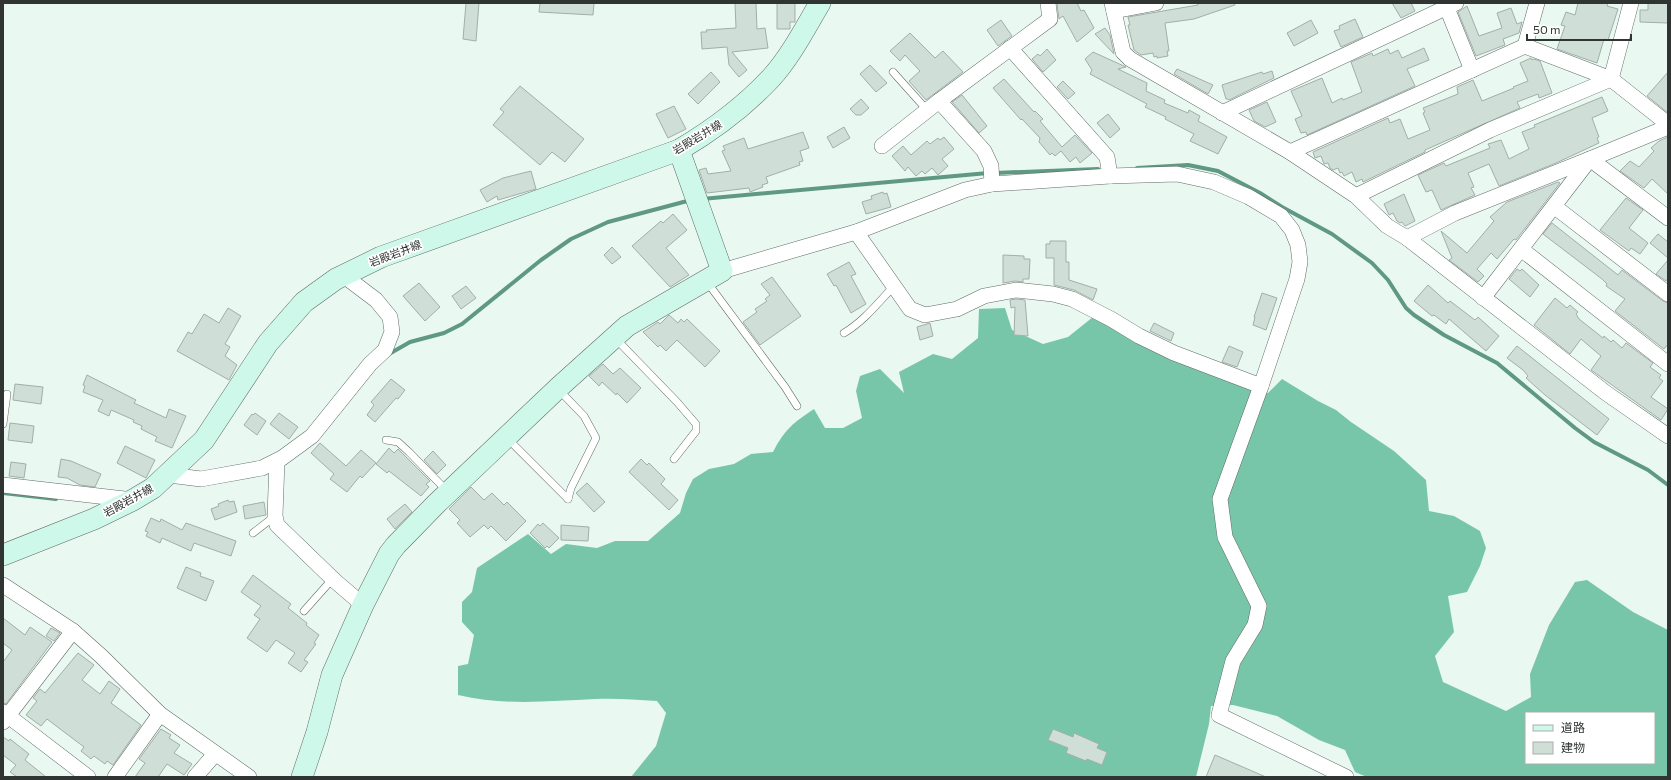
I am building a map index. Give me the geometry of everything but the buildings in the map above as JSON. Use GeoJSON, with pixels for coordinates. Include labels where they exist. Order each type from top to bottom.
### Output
{"type":"FeatureCollection","features":[{"type":"Feature","properties":{"kind":"main road","name":"岩殿岩井線"},"geometry":{"type":"LineString","coordinates":[[3,556],[94,519],[133,500],[153,488],[169,475],[204,440],[268,343],[299,308],[317,292],[344,275],[381,257],[679,150],[728,118],[771,77],[788,55],[820,3]]}},
{"type":"Feature","properties":{"kind":"main road"},"geometry":{"type":"LineString","coordinates":[[302,777],[317,732],[332,675],[363,605],[389,554],[448,492],[558,388],[614,338],[641,316],[714,276],[679,150]]}},
{"type":"Feature","properties":{"kind":"street"},"geometry":{"type":"LineString","coordinates":[[882,146],[933,105],[1050,18],[1048,3]]}},
{"type":"Feature","properties":{"kind":"street"},"geometry":{"type":"LineString","coordinates":[[1156,3],[1113,7],[1123,52],[1130,60],[1290,152],[1356,196],[1387,226],[1407,238],[1606,393],[1668,436]]}},
{"type":"Feature","properties":{"kind":"street"},"geometry":{"type":"LineString","coordinates":[[1525,46],[1538,3]]}},
{"type":"Feature","properties":{"kind":"street"},"geometry":{"type":"LineString","coordinates":[[1611,79],[1631,3]]}},
{"type":"Feature","properties":{"kind":"street"},"geometry":{"type":"LineString","coordinates":[[1222,113],[1451,5],[1472,70]]}},
{"type":"Feature","properties":{"kind":"street"},"geometry":{"type":"LineString","coordinates":[[1290,152],[1525,46],[1611,79],[1668,124]]}},
{"type":"Feature","properties":{"kind":"street"},"geometry":{"type":"LineString","coordinates":[[1010,48],[1108,157],[1110,176]]}},
{"type":"Feature","properties":{"kind":"street"},"geometry":{"type":"LineString","coordinates":[[1356,196],[1490,130],[1611,79]]}},
{"type":"Feature","properties":{"kind":"street"},"geometry":{"type":"LineString","coordinates":[[933,105],[984,151],[991,166],[992,184]]}},
{"type":"Feature","properties":{"kind":"street"},"geometry":{"type":"LineString","coordinates":[[1407,238],[1455,214],[1668,127]]}},
{"type":"Feature","properties":{"kind":"street"},"geometry":{"type":"LineString","coordinates":[[1483,298],[1555,207],[1590,159]]}},
{"type":"Feature","properties":{"kind":"street"},"geometry":{"type":"LineString","coordinates":[[1590,159],[1668,218]]}},
{"type":"Feature","properties":{"kind":"street"},"geometry":{"type":"LineString","coordinates":[[714,276],[856,232],[965,190],[992,184],[1110,176],[1177,174],[1214,182],[1250,197],[1281,216],[1292,230],[1298,246],[1300,262],[1297,279],[1261,386],[1220,499],[1225,536],[1259,606],[1255,625],[1233,661],[1219,715],[1346,777]]}},
{"type":"Feature","properties":{"kind":"street"},"geometry":{"type":"LineString","coordinates":[[1555,207],[1668,294]]}},
{"type":"Feature","properties":{"kind":"street"},"geometry":{"type":"LineString","coordinates":[[856,232],[910,309],[925,315],[957,309],[984,296],[1016,290],[1053,294],[1072,299],[1174,353],[1261,386]]}},
{"type":"Feature","properties":{"kind":"street"},"geometry":{"type":"LineString","coordinates":[[1521,249],[1668,364]]}},
{"type":"Feature","properties":{"kind":"street"},"geometry":{"type":"LineString","coordinates":[[169,475],[201,479],[262,468],[277,461],[312,436],[370,364],[385,350],[392,332],[390,317],[376,300],[344,275]]}},
{"type":"Feature","properties":{"kind":"street"},"geometry":{"type":"LineString","coordinates":[[277,461],[274,516],[277,525],[335,581],[363,605]]}},
{"type":"Feature","properties":{"kind":"street"},"geometry":{"type":"LineString","coordinates":[[3,485],[133,500]]}},
{"type":"Feature","properties":{"kind":"street"},"geometry":{"type":"LineString","coordinates":[[3,585],[74,631],[160,714],[249,777]]}},
{"type":"Feature","properties":{"kind":"street"},"geometry":{"type":"LineString","coordinates":[[74,631],[5,717],[88,777]]}},
{"type":"Feature","properties":{"kind":"street"},"geometry":{"type":"LineString","coordinates":[[115,777],[160,714]]}},
{"type":"Feature","properties":{"kind":"street"},"geometry":{"type":"LineString","coordinates":[[195,777],[215,754]]}},
{"type":"Feature","properties":{"kind":"lane"},"geometry":{"type":"LineString","coordinates":[[894,72],[933,105]]}},
{"type":"Feature","properties":{"kind":"lane"},"geometry":{"type":"LineString","coordinates":[[714,276],[797,406]]}},
{"type":"Feature","properties":{"kind":"lane"},"geometry":{"type":"LineString","coordinates":[[844,333],[855,327],[867,316],[894,285]]}},
{"type":"Feature","properties":{"kind":"lane"},"geometry":{"type":"LineString","coordinates":[[614,338],[677,402],[696,424],[696,430],[674,459]]}},
{"type":"Feature","properties":{"kind":"lane"},"geometry":{"type":"LineString","coordinates":[[506,437],[568,499],[571,488],[596,438],[584,416],[558,388]]}},
{"type":"Feature","properties":{"kind":"lane"},"geometry":{"type":"LineString","coordinates":[[3,424],[7,394]]}},
{"type":"Feature","properties":{"kind":"lane"},"geometry":{"type":"LineString","coordinates":[[386,440],[398,442],[448,492]]}},
{"type":"Feature","properties":{"kind":"lane"},"geometry":{"type":"LineString","coordinates":[[253,533],[274,516]]}},
{"type":"Feature","properties":{"kind":"lane"},"geometry":{"type":"LineString","coordinates":[[304,611],[328,584],[335,581]]}},
{"type":"Feature","properties":{"kind":"green space"},"geometry":{"type":"Polygon","coordinates":[[[1005,308],[1012,330],[1043,344],[1068,337],[1093,317],[1227,377],[1268,393],[1282,379],[1336,410],[1394,451],[1426,480],[1429,511],[1454,516],[1480,531],[1486,548],[1480,566],[1467,592],[1448,596],[1454,632],[1435,656],[1443,682],[1506,711],[1531,697],[1530,674],[1549,625],[1575,582],[1587,580],[1633,612],[1668,630],[1668,777],[1367,777],[1355,772],[1345,750],[1319,740],[1277,716],[1233,705],[1211,706],[1209,724],[1196,777],[631,777],[656,746],[666,713],[657,701],[603,699],[510,702],[493,701],[458,695],[458,666],[468,664],[474,635],[462,622],[462,602],[472,592],[477,568],[528,534],[551,554],[566,544],[597,548],[615,541],[648,541],[680,513],[686,493],[693,479],[709,469],[734,464],[751,454],[773,452],[790,427],[814,409],[825,428],[843,428],[862,418],[856,391],[860,376],[880,369],[904,393],[899,372],[933,354],[952,359],[978,338],[979,309],[1005,308]]]}},
{"type":"Feature","properties":{"kind":"waterway"},"geometry":{"type":"LineString","coordinates":[[1137,168],[1188,165],[1218,171],[1332,234],[1372,263],[1388,280],[1406,308],[1414,315],[1444,335],[1497,363],[1594,442],[1648,470],[1668,485]]}},
{"type":"Feature","properties":{"kind":"waterway"},"geometry":{"type":"LineString","coordinates":[[995,173],[1098,169]]}},
{"type":"Feature","properties":{"kind":"waterway"},"geometry":{"type":"LineString","coordinates":[[702,199],[988,173]]}},
{"type":"Feature","properties":{"kind":"waterway"},"geometry":{"type":"LineString","coordinates":[[389,354],[410,342],[444,333],[462,324],[541,260],[571,239],[608,222],[691,200]]}},
{"type":"Feature","properties":{"kind":"waterway"},"geometry":{"type":"LineString","coordinates":[[3,493],[56,499]]}}]}
